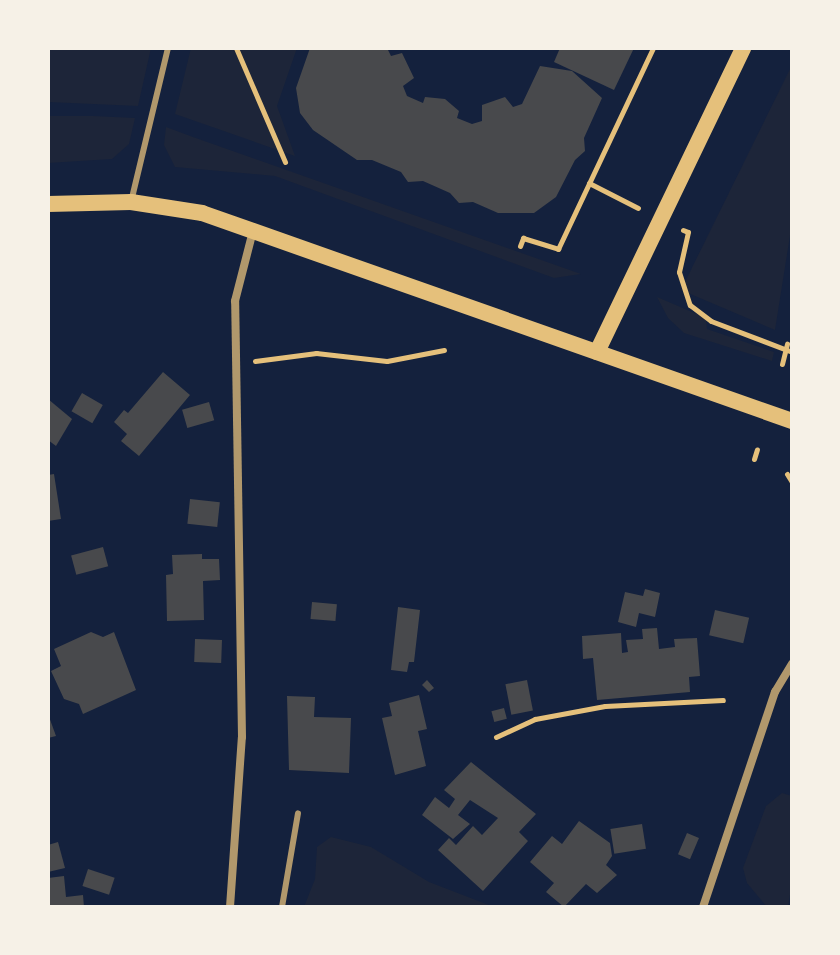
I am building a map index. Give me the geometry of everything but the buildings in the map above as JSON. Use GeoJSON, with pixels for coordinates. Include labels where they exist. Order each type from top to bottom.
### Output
{"type":"FeatureCollection","features":[{"type":"Feature","properties":{"kind":"main road"},"geometry":{"type":"LineString","coordinates":[[597,352],[743,48]]}},
{"type":"Feature","properties":{"kind":"main road"},"geometry":{"type":"LineString","coordinates":[[48,204],[131,202],[181,208],[253,228],[792,421]]}},
{"type":"Feature","properties":{"kind":"street"},"geometry":{"type":"LineString","coordinates":[[230,907],[242,737],[237,286],[253,228]]}},
{"type":"Feature","properties":{"kind":"street"},"geometry":{"type":"LineString","coordinates":[[703,907],[775,692],[792,664]]}},
{"type":"Feature","properties":{"kind":"lane"},"geometry":{"type":"LineString","coordinates":[[131,202],[168,48]]}},
{"type":"Feature","properties":{"kind":"lane"},"geometry":{"type":"LineString","coordinates":[[282,907],[298,813]]}},
{"type":"Feature","properties":{"kind":"path"},"geometry":{"type":"LineString","coordinates":[[236,48],[285,162]]}},
{"type":"Feature","properties":{"kind":"path"},"geometry":{"type":"LineString","coordinates":[[520,246],[523,238],[558,249],[653,48]]}},
{"type":"Feature","properties":{"kind":"path"},"geometry":{"type":"LineString","coordinates":[[589,183],[637,207]]}},
{"type":"Feature","properties":{"kind":"path"},"geometry":{"type":"LineString","coordinates":[[677,227],[688,232],[679,272],[690,305],[711,321],[788,349],[782,364]]}},
{"type":"Feature","properties":{"kind":"path"},"geometry":{"type":"LineString","coordinates":[[236,364],[304,354],[387,361],[444,350]]}},
{"type":"Feature","properties":{"kind":"path"},"geometry":{"type":"LineString","coordinates":[[754,459],[757,449]]}},
{"type":"Feature","properties":{"kind":"path"},"geometry":{"type":"LineString","coordinates":[[787,474],[792,482]]}},
{"type":"Feature","properties":{"kind":"path"},"geometry":{"type":"LineString","coordinates":[[496,737],[535,719],[605,706],[723,700]]}},
{"type":"Feature","properties":{"kind":"shaded area"},"geometry":{"type":"Polygon","coordinates":[[[48,48],[151,48],[138,106],[48,102],[48,48]]]}},
{"type":"Feature","properties":{"kind":"shaded area"},"geometry":{"type":"Polygon","coordinates":[[[191,48],[297,48],[277,106],[295,156],[175,114],[191,48]]]}},
{"type":"Feature","properties":{"kind":"shaded area"},"geometry":{"type":"Polygon","coordinates":[[[792,65],[792,223],[775,330],[681,290],[792,65]]]}},
{"type":"Feature","properties":{"kind":"shaded area"},"geometry":{"type":"Polygon","coordinates":[[[48,116],[135,118],[129,144],[112,159],[48,163],[48,116]]]}},
{"type":"Feature","properties":{"kind":"shaded area"},"geometry":{"type":"Polygon","coordinates":[[[166,127],[581,274],[554,278],[275,176],[175,167],[164,145],[166,127]]]}},
{"type":"Feature","properties":{"kind":"shaded area"},"geometry":{"type":"Polygon","coordinates":[[[657,297],[706,318],[707,329],[774,352],[772,361],[684,333],[668,318],[657,297]]]}},
{"type":"Feature","properties":{"kind":"shaded area"},"geometry":{"type":"Polygon","coordinates":[[[782,793],[792,796],[792,883],[788,907],[767,907],[747,883],[743,868],[766,806],[782,793]]]}},
{"type":"Feature","properties":{"kind":"shaded area"},"geometry":{"type":"Polygon","coordinates":[[[331,837],[371,847],[429,882],[494,907],[304,907],[315,879],[317,847],[331,837]]]}}]}
